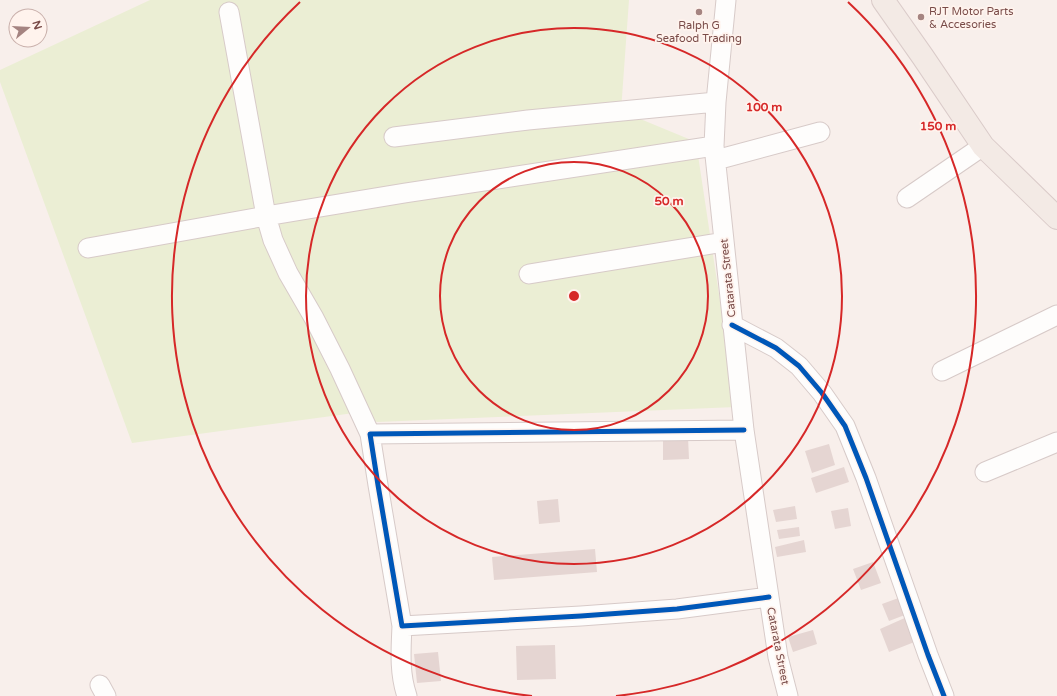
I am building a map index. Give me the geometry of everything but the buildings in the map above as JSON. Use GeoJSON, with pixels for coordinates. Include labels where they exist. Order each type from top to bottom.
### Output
{"type":"FeatureCollection","features":[{"type":"Feature","properties":{"kind":"main road"},"geometry":{"type":"LineString","coordinates":[[883,0],[982,146],[1057,217]]}},
{"type":"Feature","properties":{"kind":"street","name":"Catarata Street"},"geometry":{"type":"LineString","coordinates":[[726,0],[716,102],[715,153],[744,430],[778,657],[788,696]]}},
{"type":"Feature","properties":{"kind":"street"},"geometry":{"type":"LineString","coordinates":[[229,12],[266,216],[273,240],[288,273],[314,318],[340,369],[370,434],[402,626],[400,661],[404,690],[407,696]]}},
{"type":"Feature","properties":{"kind":"street"},"geometry":{"type":"LineString","coordinates":[[394,137],[528,120],[716,102]]}},
{"type":"Feature","properties":{"kind":"street"},"geometry":{"type":"LineString","coordinates":[[88,248],[266,216],[412,192],[715,153],[820,132]]}},
{"type":"Feature","properties":{"kind":"street"},"geometry":{"type":"LineString","coordinates":[[906,198],[982,146]]}},
{"type":"Feature","properties":{"kind":"street"},"geometry":{"type":"LineString","coordinates":[[529,274],[724,242]]}},
{"type":"Feature","properties":{"kind":"street"},"geometry":{"type":"LineString","coordinates":[[942,371],[1057,315]]}},
{"type":"Feature","properties":{"kind":"street"},"geometry":{"type":"LineString","coordinates":[[732,325],[776,348],[799,366],[822,393],[845,426],[866,478],[928,655],[944,696]]}},
{"type":"Feature","properties":{"kind":"street"},"geometry":{"type":"LineString","coordinates":[[370,434],[744,430]]}},
{"type":"Feature","properties":{"kind":"street"},"geometry":{"type":"LineString","coordinates":[[985,472],[1057,442]]}},
{"type":"Feature","properties":{"kind":"street"},"geometry":{"type":"LineString","coordinates":[[402,626],[677,609],[769,597]]}},
{"type":"Feature","properties":{"kind":"green space"},"geometry":{"type":"Polygon","coordinates":[[[150,0],[629,0],[621,111],[696,142],[736,407],[377,422],[354,413],[132,443],[0,82],[0,70],[150,0]]]}},
{"type":"Feature","properties":{"kind":"cycle path"},"geometry":{"type":"LineString","coordinates":[[732,325],[776,348],[799,366],[822,393],[845,426],[866,478],[928,655],[944,696]]}},
{"type":"Feature","properties":{"kind":"cycle path"},"geometry":{"type":"LineString","coordinates":[[744,430],[370,434],[402,626],[677,609],[769,597]]}},
{"type":"Feature","properties":{"kind":"place","name":"Ralph G Seafood Trading"},"geometry":{"type":"Point","coordinates":[699,12]}},
{"type":"Feature","properties":{"kind":"place","name":"RJT Motor Parts & Accesories"},"geometry":{"type":"Point","coordinates":[921,17]}}]}
